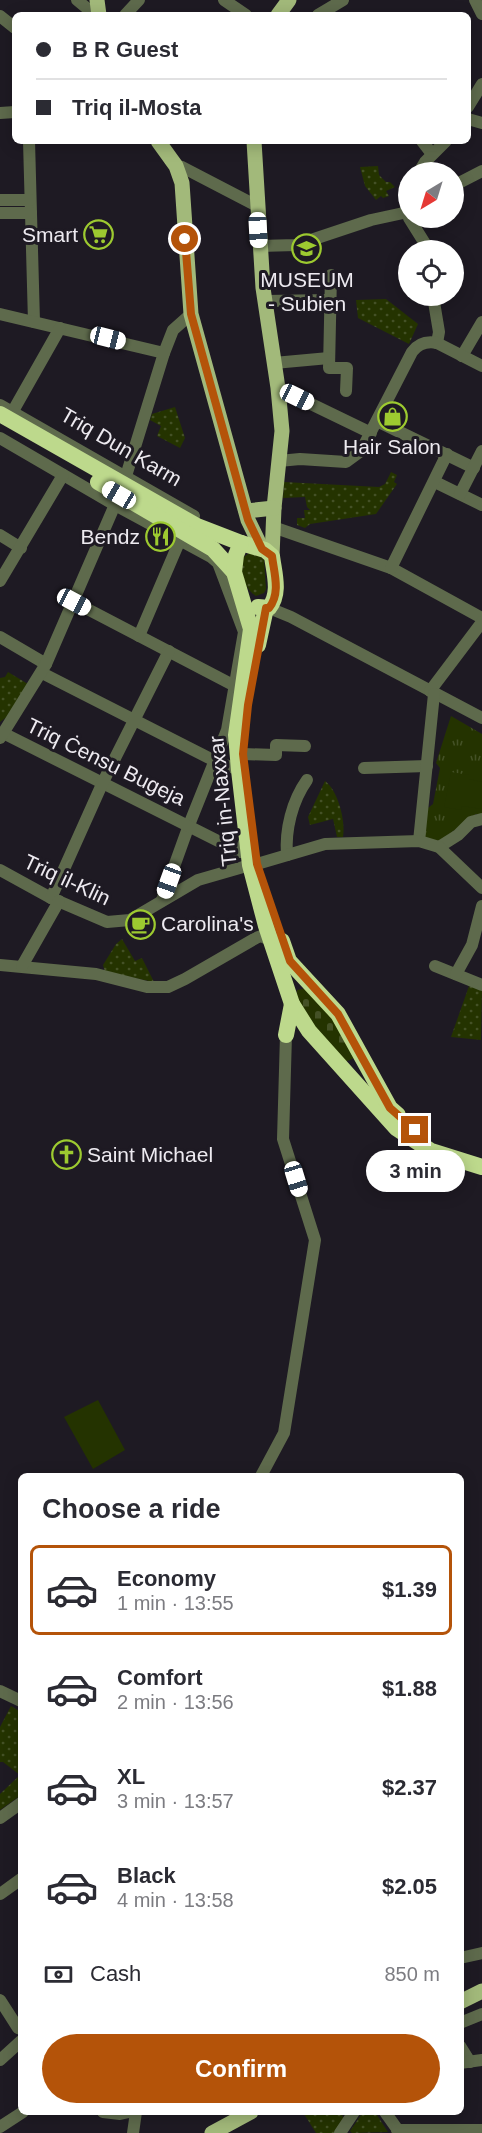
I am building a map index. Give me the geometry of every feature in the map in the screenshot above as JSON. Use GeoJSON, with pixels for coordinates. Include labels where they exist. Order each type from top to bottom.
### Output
{"type":"FeatureCollection","features":[{"type":"Feature","properties":{"kind":"highway","name":"Triq Dun Karm"},"geometry":{"type":"LineString","coordinates":[[3,424],[117,500],[214,540],[241,543]]}},
{"type":"Feature","properties":{"kind":"highway","name":"Triq Dun Karm"},"geometry":{"type":"LineString","coordinates":[[3,424],[197,526],[214,540],[222,557],[234,572]]}},
{"type":"Feature","properties":{"kind":"highway"},"geometry":{"type":"LineString","coordinates":[[214,540],[247,630],[250,647]]}},
{"type":"Feature","properties":{"kind":"highway"},"geometry":{"type":"LineString","coordinates":[[234,572],[236,555],[241,543],[267,552]]}},
{"type":"Feature","properties":{"kind":"highway","name":"Triq in-Naxxar"},"geometry":{"type":"LineString","coordinates":[[267,552],[276,591],[274,602],[267,608],[248,705],[241,762],[248,857],[290,961],[338,1014],[387,1112]]}},
{"type":"Feature","properties":{"kind":"highway","name":"Triq in-Naxxar"},"geometry":{"type":"LineString","coordinates":[[234,572],[251,628],[236,735],[241,762],[248,857],[263,934],[290,1000],[309,1031],[387,1112]]}},
{"type":"Feature","properties":{"kind":"highway"},"geometry":{"type":"LineString","coordinates":[[242,599],[253,606],[267,608]]}},
{"type":"Feature","properties":{"kind":"highway"},"geometry":{"type":"LineString","coordinates":[[286,1035],[291,986],[300,979],[306,981]]}},
{"type":"Feature","properties":{"kind":"highway"},"geometry":{"type":"LineString","coordinates":[[286,1035],[294,1029],[309,1031]]}},
{"type":"Feature","properties":{"kind":"highway"},"geometry":{"type":"LineString","coordinates":[[346,1072],[357,1070],[360,1067],[361,1057]]}},
{"type":"Feature","properties":{"kind":"highway"},"geometry":{"type":"LineString","coordinates":[[387,1112],[442,1145],[482,1159]]}},
{"type":"Feature","properties":{"kind":"highway"},"geometry":{"type":"LineString","coordinates":[[387,1112],[396,1128],[431,1150],[482,1167]]}},
{"type":"Feature","properties":{"kind":"main road","name":"Triq in-Naxxar"},"geometry":{"type":"LineString","coordinates":[[160,144],[176,166],[182,183],[191,314],[247,516],[267,552]]}},
{"type":"Feature","properties":{"kind":"main road"},"geometry":{"type":"LineString","coordinates":[[254,144],[259,246],[282,431],[273,527],[267,552]]}},
{"type":"Feature","properties":{"kind":"main road"},"geometry":{"type":"LineString","coordinates":[[241,543],[247,516],[274,508]]}},
{"type":"Feature","properties":{"kind":"main road"},"geometry":{"type":"LineString","coordinates":[[464,2000],[482,1991]]}},
{"type":"Feature","properties":{"kind":"main road"},"geometry":{"type":"LineString","coordinates":[[212,2133],[245,2115]]}},
{"type":"Feature","properties":{"kind":"street"},"geometry":{"type":"LineString","coordinates":[[77,0],[93,12]]}},
{"type":"Feature","properties":{"kind":"street"},"geometry":{"type":"LineString","coordinates":[[129,12],[139,0]]}},
{"type":"Feature","properties":{"kind":"street"},"geometry":{"type":"LineString","coordinates":[[224,0],[242,12]]}},
{"type":"Feature","properties":{"kind":"street"},"geometry":{"type":"LineString","coordinates":[[323,12],[343,0]]}},
{"type":"Feature","properties":{"kind":"street"},"geometry":{"type":"LineString","coordinates":[[475,0],[482,14]]}},
{"type":"Feature","properties":{"kind":"street"},"geometry":{"type":"LineString","coordinates":[[0,16],[12,26]]}},
{"type":"Feature","properties":{"kind":"street"},"geometry":{"type":"LineString","coordinates":[[471,102],[482,84]]}},
{"type":"Feature","properties":{"kind":"street"},"geometry":{"type":"LineString","coordinates":[[29,144],[34,322]]}},
{"type":"Feature","properties":{"kind":"street"},"geometry":{"type":"LineString","coordinates":[[424,144],[432,154]]}},
{"type":"Feature","properties":{"kind":"street"},"geometry":{"type":"LineString","coordinates":[[426,162],[443,144]]}},
{"type":"Feature","properties":{"kind":"street"},"geometry":{"type":"LineString","coordinates":[[176,166],[257,206]]}},
{"type":"Feature","properties":{"kind":"street"},"geometry":{"type":"LineString","coordinates":[[464,180],[482,171]]}},
{"type":"Feature","properties":{"kind":"street"},"geometry":{"type":"LineString","coordinates":[[0,200],[30,200]]}},
{"type":"Feature","properties":{"kind":"street"},"geometry":{"type":"LineString","coordinates":[[0,213],[31,213]]}},
{"type":"Feature","properties":{"kind":"street"},"geometry":{"type":"LineString","coordinates":[[259,246],[296,245],[371,220],[398,215]]}},
{"type":"Feature","properties":{"kind":"street"},"geometry":{"type":"LineString","coordinates":[[331,275],[329,368],[347,368],[346,391]]}},
{"type":"Feature","properties":{"kind":"street"},"geometry":{"type":"LineString","coordinates":[[265,301],[331,300]]}},
{"type":"Feature","properties":{"kind":"street"},"geometry":{"type":"LineString","coordinates":[[435,306],[440,332],[437,343]]}},
{"type":"Feature","properties":{"kind":"street"},"geometry":{"type":"LineString","coordinates":[[0,314],[164,353]]}},
{"type":"Feature","properties":{"kind":"street"},"geometry":{"type":"LineString","coordinates":[[126,476],[173,330],[191,314]]}},
{"type":"Feature","properties":{"kind":"street"},"geometry":{"type":"LineString","coordinates":[[462,356],[482,322]]}},
{"type":"Feature","properties":{"kind":"street"},"geometry":{"type":"LineString","coordinates":[[3,424],[60,328]]}},
{"type":"Feature","properties":{"kind":"street"},"geometry":{"type":"LineString","coordinates":[[280,454],[300,459],[346,462],[361,451],[415,348],[425,343],[437,343],[482,366]]}},
{"type":"Feature","properties":{"kind":"street"},"geometry":{"type":"LineString","coordinates":[[274,363],[329,358]]}},
{"type":"Feature","properties":{"kind":"street"},"geometry":{"type":"LineString","coordinates":[[278,388],[371,433]]}},
{"type":"Feature","properties":{"kind":"street","name":"Triq Dun Karm"},"geometry":{"type":"LineString","coordinates":[[0,405],[3,424],[63,475],[117,500],[218,563],[244,633],[227,730],[162,900]]}},
{"type":"Feature","properties":{"kind":"street"},"geometry":{"type":"LineString","coordinates":[[377,421],[474,468]]}},
{"type":"Feature","properties":{"kind":"street","name":"Triq Dun Karm"},"geometry":{"type":"LineString","coordinates":[[3,424],[126,476],[199,519],[214,540]]}},
{"type":"Feature","properties":{"kind":"street"},"geometry":{"type":"LineString","coordinates":[[460,494],[482,451]]}},
{"type":"Feature","properties":{"kind":"street"},"geometry":{"type":"LineString","coordinates":[[391,568],[447,454]]}},
{"type":"Feature","properties":{"kind":"street"},"geometry":{"type":"LineString","coordinates":[[0,582],[63,475]]}},
{"type":"Feature","properties":{"kind":"street"},"geometry":{"type":"LineString","coordinates":[[435,482],[482,505]]}},
{"type":"Feature","properties":{"kind":"street"},"geometry":{"type":"LineString","coordinates":[[2,736],[44,668],[117,500]]}},
{"type":"Feature","properties":{"kind":"street"},"geometry":{"type":"LineString","coordinates":[[273,527],[391,568],[482,620],[432,692],[428,766],[419,841]]}},
{"type":"Feature","properties":{"kind":"street"},"geometry":{"type":"LineString","coordinates":[[0,535],[21,548]]}},
{"type":"Feature","properties":{"kind":"street"},"geometry":{"type":"LineString","coordinates":[[139,636],[180,540]]}},
{"type":"Feature","properties":{"kind":"street"},"geometry":{"type":"LineString","coordinates":[[276,591],[291,617]]}},
{"type":"Feature","properties":{"kind":"street"},"geometry":{"type":"LineString","coordinates":[[74,602],[233,686]]}},
{"type":"Feature","properties":{"kind":"street"},"geometry":{"type":"LineString","coordinates":[[267,608],[291,617],[482,718]]}},
{"type":"Feature","properties":{"kind":"street"},"geometry":{"type":"LineString","coordinates":[[0,637],[44,668],[135,720],[215,761],[241,762],[276,755],[276,745],[305,746]]}},
{"type":"Feature","properties":{"kind":"street"},"geometry":{"type":"LineString","coordinates":[[22,966],[55,899],[103,782],[169,651]]}},
{"type":"Feature","properties":{"kind":"street","name":"Triq Ċensu Bugeja"},"geometry":{"type":"LineString","coordinates":[[2,736],[103,782],[248,857]]}},
{"type":"Feature","properties":{"kind":"street"},"geometry":{"type":"LineString","coordinates":[[364,768],[428,766]]}},
{"type":"Feature","properties":{"kind":"street"},"geometry":{"type":"LineString","coordinates":[[287,855],[286,839],[291,816],[307,780]]}},
{"type":"Feature","properties":{"kind":"street"},"geometry":{"type":"LineString","coordinates":[[482,819],[471,822],[458,835],[439,847],[482,888]]}},
{"type":"Feature","properties":{"kind":"street","name":"Triq il-Klin"},"geometry":{"type":"LineString","coordinates":[[0,870],[81,913],[107,922],[130,920],[198,880],[248,857],[287,855],[325,844],[419,841],[439,847]]}},
{"type":"Feature","properties":{"kind":"street"},"geometry":{"type":"LineString","coordinates":[[456,974],[472,945],[482,906]]}},
{"type":"Feature","properties":{"kind":"street"},"geometry":{"type":"LineString","coordinates":[[0,965],[96,974],[147,987],[168,987],[263,934]]}},
{"type":"Feature","properties":{"kind":"street"},"geometry":{"type":"LineString","coordinates":[[435,966],[482,985]]}},
{"type":"Feature","properties":{"kind":"street"},"geometry":{"type":"LineString","coordinates":[[263,1473],[284,1433],[315,1240],[283,1139],[286,1035]]}},
{"type":"Feature","properties":{"kind":"street"},"geometry":{"type":"LineString","coordinates":[[0,1691],[18,1700]]}},
{"type":"Feature","properties":{"kind":"street"},"geometry":{"type":"LineString","coordinates":[[0,1818],[18,1805]]}},
{"type":"Feature","properties":{"kind":"street"},"geometry":{"type":"LineString","coordinates":[[0,1894],[18,1881]]}},
{"type":"Feature","properties":{"kind":"street"},"geometry":{"type":"LineString","coordinates":[[464,1957],[482,1953]]}},
{"type":"Feature","properties":{"kind":"street"},"geometry":{"type":"LineString","coordinates":[[0,2000],[18,2028]]}},
{"type":"Feature","properties":{"kind":"street"},"geometry":{"type":"LineString","coordinates":[[464,2021],[482,2014]]}},
{"type":"Feature","properties":{"kind":"street"},"geometry":{"type":"LineString","coordinates":[[0,2060],[18,2044]]}},
{"type":"Feature","properties":{"kind":"street"},"geometry":{"type":"LineString","coordinates":[[7,2128],[19,2115]]}},
{"type":"Feature","properties":{"kind":"street"},"geometry":{"type":"LineString","coordinates":[[132,2133],[135,2115]]}},
{"type":"Feature","properties":{"kind":"street"},"geometry":{"type":"LineString","coordinates":[[340,2133],[352,2115]]}},
{"type":"Feature","properties":{"kind":"street"},"geometry":{"type":"LineString","coordinates":[[388,2115],[399,2131],[482,2130]]}},
{"type":"Feature","properties":{"kind":"green space"},"geometry":{"type":"Polygon","coordinates":[[[378,166],[379,175],[395,187],[386,191],[389,196],[383,198],[381,196],[376,200],[365,186],[360,167],[378,166]]]}},
{"type":"Feature","properties":{"kind":"green space"},"geometry":{"type":"Polygon","coordinates":[[[386,299],[418,324],[409,344],[358,318],[356,300],[386,299]]]}},
{"type":"Feature","properties":{"kind":"green space"},"geometry":{"type":"Polygon","coordinates":[[[175,407],[185,438],[180,448],[157,436],[161,426],[150,420],[152,414],[175,407]]]}},
{"type":"Feature","properties":{"kind":"green space"},"geometry":{"type":"Polygon","coordinates":[[[391,472],[397,475],[394,482],[397,484],[376,514],[310,524],[305,528],[297,525],[297,518],[305,518],[304,510],[310,510],[305,497],[283,498],[284,482],[379,487],[385,484],[391,472]]]}},
{"type":"Feature","properties":{"kind":"green space"},"geometry":{"type":"Polygon","coordinates":[[[251,552],[264,560],[266,589],[264,593],[256,596],[248,589],[242,569],[242,558],[251,552]]]}},
{"type":"Feature","properties":{"kind":"green space"},"geometry":{"type":"Polygon","coordinates":[[[8,672],[28,684],[8,716],[0,722],[0,678],[5,677],[8,672]]]}},
{"type":"Feature","properties":{"kind":"green space"},"geometry":{"type":"Polygon","coordinates":[[[451,716],[482,734],[482,814],[476,814],[440,841],[426,839],[422,832],[428,808],[433,804],[440,768],[436,763],[451,716]]]}},
{"type":"Feature","properties":{"kind":"green space"},"geometry":{"type":"Polygon","coordinates":[[[451,772],[469,775],[469,779],[482,782],[482,809],[462,806],[461,810],[444,807],[451,772]]]}},
{"type":"Feature","properties":{"kind":"green space"},"geometry":{"type":"Polygon","coordinates":[[[325,781],[334,791],[340,807],[343,837],[337,837],[333,819],[310,825],[308,817],[325,781]]]}},
{"type":"Feature","properties":{"kind":"green space"},"geometry":{"type":"Polygon","coordinates":[[[122,939],[135,961],[142,958],[154,982],[105,972],[103,965],[116,944],[122,939]]]}},
{"type":"Feature","properties":{"kind":"green space"},"geometry":{"type":"Polygon","coordinates":[[[469,986],[482,989],[481,1040],[451,1037],[469,986]]]}},
{"type":"Feature","properties":{"kind":"green space"},"geometry":{"type":"Polygon","coordinates":[[[307,988],[330,1013],[354,1058],[345,1062],[320,1036],[295,1000],[297,990],[307,988]]]}},
{"type":"Feature","properties":{"kind":"green space"},"geometry":{"type":"Polygon","coordinates":[[[98,1400],[125,1450],[93,1469],[64,1417],[98,1400]]]}},
{"type":"Feature","properties":{"kind":"green space"},"geometry":{"type":"Polygon","coordinates":[[[11,1706],[18,1710],[18,1773],[0,1762],[0,1727],[11,1706]]]}},
{"type":"Feature","properties":{"kind":"green space"},"geometry":{"type":"Polygon","coordinates":[[[18,1777],[18,1797],[0,1810],[0,1794],[18,1777]]]}},
{"type":"Feature","properties":{"kind":"green space"},"geometry":{"type":"Polygon","coordinates":[[[305,2115],[342,2115],[344,2119],[335,2133],[316,2133],[305,2115]]]}},
{"type":"Feature","properties":{"kind":"green space"},"geometry":{"type":"Polygon","coordinates":[[[361,2115],[377,2115],[388,2132],[352,2133],[350,2131],[361,2115]]]}},
{"type":"Feature","properties":{"kind":"place","name":"Smart"},"geometry":{"type":"Point","coordinates":[99,235]}},
{"type":"Feature","properties":{"kind":"place","name":"MUSEUM - Subien"},"geometry":{"type":"Point","coordinates":[307,249]}},
{"type":"Feature","properties":{"kind":"place","name":"Hair Salon"},"geometry":{"type":"Point","coordinates":[392,416]}},
{"type":"Feature","properties":{"kind":"place","name":"Bendz"},"geometry":{"type":"Point","coordinates":[161,537]}},
{"type":"Feature","properties":{"kind":"place","name":"Carolina's"},"geometry":{"type":"Point","coordinates":[140,924]}},
{"type":"Feature","properties":{"kind":"place","name":"Saint Michael"},"geometry":{"type":"Point","coordinates":[66,1155]}},
{"type":"Feature","properties":{"kind":"route"},"geometry":{"type":"LineString","coordinates":[[185,239],[191,314],[248,520],[262,549],[272,556],[276,585],[274,602],[266,608],[261,626],[248,705],[243,754],[257,864],[290,961],[338,1014],[390,1108],[415,1130]]}}]}
